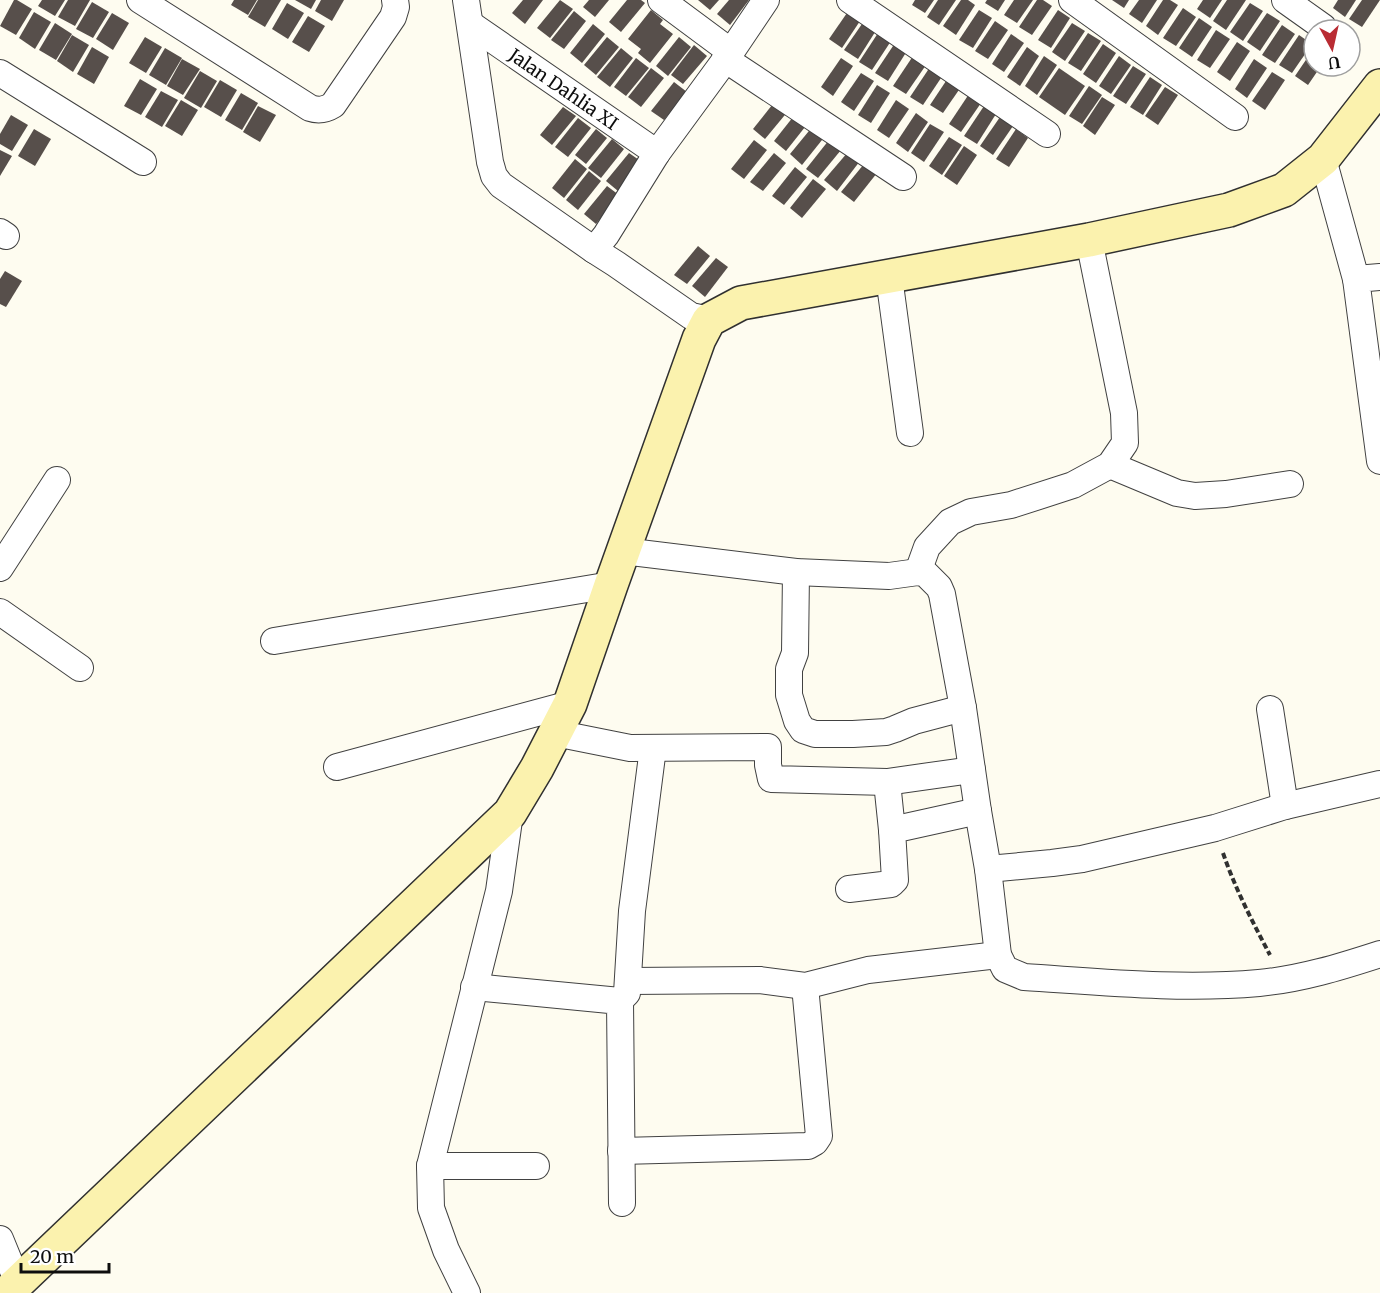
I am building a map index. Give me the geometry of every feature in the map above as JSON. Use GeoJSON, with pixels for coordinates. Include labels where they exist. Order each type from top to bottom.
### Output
{"type":"FeatureCollection","features":[{"type":"Feature","properties":{"kind":"street"},"geometry":{"type":"LineString","coordinates":[[140,0],[310,108],[318,110],[327,109],[333,105],[393,17],[396,7],[395,0]]}},
{"type":"Feature","properties":{"kind":"street"},"geometry":{"type":"LineString","coordinates":[[662,0],[728,55],[903,177]]}},
{"type":"Feature","properties":{"kind":"street"},"geometry":{"type":"LineString","coordinates":[[594,250],[606,236],[657,153],[766,0]]}},
{"type":"Feature","properties":{"kind":"street"},"geometry":{"type":"LineString","coordinates":[[850,0],[1047,134]]}},
{"type":"Feature","properties":{"kind":"street"},"geometry":{"type":"LineString","coordinates":[[1072,0],[1234,117]]}},
{"type":"Feature","properties":{"kind":"street"},"geometry":{"type":"LineString","coordinates":[[1285,0],[1310,18]]}},
{"type":"Feature","properties":{"kind":"street"},"geometry":{"type":"LineString","coordinates":[[0,1239],[13,1288],[510,813],[537,768],[570,704],[610,585],[699,339],[692,314],[594,250],[501,185],[494,176],[468,12]]}},
{"type":"Feature","properties":{"kind":"street","name":"Jalan Dahlia XI"},"geometry":{"type":"LineString","coordinates":[[468,12],[657,153]]}},
{"type":"Feature","properties":{"kind":"street"},"geometry":{"type":"LineString","coordinates":[[0,73],[143,162]]}},
{"type":"Feature","properties":{"kind":"street"},"geometry":{"type":"LineString","coordinates":[[692,314],[741,303],[1089,240],[1229,210],[1284,190],[1323,159],[1380,86]]}},
{"type":"Feature","properties":{"kind":"street"},"geometry":{"type":"LineString","coordinates":[[1323,159],[1368,278],[1380,461]]}},
{"type":"Feature","properties":{"kind":"street"},"geometry":{"type":"LineString","coordinates":[[918,572],[927,547],[950,522],[970,512],[1011,505],[1073,484],[1110,465],[1125,443],[1124,413],[1089,240]]}},
{"type":"Feature","properties":{"kind":"street"},"geometry":{"type":"LineString","coordinates":[[889,277],[910,433]]}},
{"type":"Feature","properties":{"kind":"street"},"geometry":{"type":"LineString","coordinates":[[1110,465],[1177,493],[1195,496],[1226,494],[1290,484]]}},
{"type":"Feature","properties":{"kind":"street"},"geometry":{"type":"LineString","coordinates":[[0,568],[57,480]]}},
{"type":"Feature","properties":{"kind":"street"},"geometry":{"type":"LineString","coordinates":[[623,551],[796,572],[888,576],[918,572],[927,574],[939,587],[963,708],[988,870],[998,955],[1005,969],[1024,977],[1196,986],[1283,979],[1332,969],[1380,954]]}},
{"type":"Feature","properties":{"kind":"street"},"geometry":{"type":"LineString","coordinates":[[796,572],[795,653],[789,669],[789,694],[797,721],[803,730],[815,734],[886,732],[914,721],[963,708]]}},
{"type":"Feature","properties":{"kind":"street"},"geometry":{"type":"LineString","coordinates":[[274,640],[610,585]]}},
{"type":"Feature","properties":{"kind":"street"},"geometry":{"type":"LineString","coordinates":[[0,612],[80,668]]}},
{"type":"Feature","properties":{"kind":"street"},"geometry":{"type":"LineString","coordinates":[[337,766],[570,704]]}},
{"type":"Feature","properties":{"kind":"street"},"geometry":{"type":"LineString","coordinates":[[1270,709],[1285,806]]}},
{"type":"Feature","properties":{"kind":"street"},"geometry":{"type":"LineString","coordinates":[[555,733],[630,748],[768,747],[771,779],[887,782],[972,770]]}},
{"type":"Feature","properties":{"kind":"street"},"geometry":{"type":"LineString","coordinates":[[622,1203],[624,991],[653,748]]}},
{"type":"Feature","properties":{"kind":"street"},"geometry":{"type":"LineString","coordinates":[[849,889],[891,884],[895,880],[887,782]]}},
{"type":"Feature","properties":{"kind":"street"},"geometry":{"type":"LineString","coordinates":[[988,870],[1082,859],[1215,828],[1285,806],[1380,784]]}},
{"type":"Feature","properties":{"kind":"street"},"geometry":{"type":"LineString","coordinates":[[892,830],[978,811]]}},
{"type":"Feature","properties":{"kind":"street"},"geometry":{"type":"LineString","coordinates":[[467,1293],[446,1250],[431,1208],[430,1166],[499,891],[510,813]]}},
{"type":"Feature","properties":{"kind":"street"},"geometry":{"type":"LineString","coordinates":[[474,987],[624,991],[760,980],[805,986],[868,970],[998,955]]}},
{"type":"Feature","properties":{"kind":"street"},"geometry":{"type":"LineString","coordinates":[[621,1151],[808,1146],[815,1142],[819,1136],[805,986]]}},
{"type":"Feature","properties":{"kind":"street"},"geometry":{"type":"LineString","coordinates":[[430,1166],[536,1166]]}},
{"type":"Feature","properties":{"kind":"path"},"geometry":{"type":"LineString","coordinates":[[1215,828],[1232,878],[1283,979]]}},
{"type":"Feature","properties":{"kind":"building"},"geometry":{"type":"Polygon","coordinates":[[[14,0],[32,9],[16,35],[0,26],[14,0]]]}},
{"type":"Feature","properties":{"kind":"building"},"geometry":{"type":"Polygon","coordinates":[[[42,0],[65,0],[55,16],[38,6],[42,0]]]}},
{"type":"Feature","properties":{"kind":"building"},"geometry":{"type":"Polygon","coordinates":[[[68,0],[90,0],[75,26],[58,17],[68,0]]]}},
{"type":"Feature","properties":{"kind":"building"},"geometry":{"type":"Polygon","coordinates":[[[234,0],[257,0],[248,15],[231,5],[234,0]]]}},
{"type":"Feature","properties":{"kind":"building"},"geometry":{"type":"Polygon","coordinates":[[[258,0],[281,0],[265,27],[248,17],[258,0]]]}},
{"type":"Feature","properties":{"kind":"building"},"geometry":{"type":"Polygon","coordinates":[[[295,0],[316,0],[311,9],[295,0]]]}},
{"type":"Feature","properties":{"kind":"building"},"geometry":{"type":"Polygon","coordinates":[[[321,0],[344,0],[332,21],[315,11],[321,0]]]}},
{"type":"Feature","properties":{"kind":"building"},"geometry":{"type":"Polygon","coordinates":[[[523,0],[543,0],[525,24],[512,13],[523,0]]]}},
{"type":"Feature","properties":{"kind":"building"},"geometry":{"type":"Polygon","coordinates":[[[560,0],[573,9],[550,38],[537,28],[560,0]]]}},
{"type":"Feature","properties":{"kind":"building"},"geometry":{"type":"Polygon","coordinates":[[[589,0],[609,0],[595,17],[583,7],[589,0]]]}},
{"type":"Feature","properties":{"kind":"building"},"geometry":{"type":"Polygon","coordinates":[[[627,0],[641,0],[645,3],[621,32],[609,22],[627,0]]]}},
{"type":"Feature","properties":{"kind":"building"},"geometry":{"type":"Polygon","coordinates":[[[698,0],[719,0],[710,10],[698,0]]]}},
{"type":"Feature","properties":{"kind":"building"},"geometry":{"type":"Polygon","coordinates":[[[729,0],[749,0],[730,25],[717,14],[729,0]]]}},
{"type":"Feature","properties":{"kind":"building"},"geometry":{"type":"Polygon","coordinates":[[[915,0],[934,0],[925,13],[912,5],[915,0]]]}},
{"type":"Feature","properties":{"kind":"building"},"geometry":{"type":"Polygon","coordinates":[[[938,0],[956,0],[939,25],[927,17],[938,0]]]}},
{"type":"Feature","properties":{"kind":"building"},"geometry":{"type":"Polygon","coordinates":[[[961,0],[968,0],[975,5],[956,35],[943,26],[961,0]]]}},
{"type":"Feature","properties":{"kind":"building"},"geometry":{"type":"Polygon","coordinates":[[[987,0],[1005,0],[998,11],[985,3],[987,0]]]}},
{"type":"Feature","properties":{"kind":"building"},"geometry":{"type":"Polygon","coordinates":[[[1014,0],[1033,0],[1017,23],[1004,15],[1014,0]]]}},
{"type":"Feature","properties":{"kind":"building"},"geometry":{"type":"Polygon","coordinates":[[[1037,0],[1043,0],[1052,6],[1032,35],[1019,27],[1037,0]]]}},
{"type":"Feature","properties":{"kind":"building"},"geometry":{"type":"Polygon","coordinates":[[[1112,0],[1129,0],[1124,8],[1112,0]]]}},
{"type":"Feature","properties":{"kind":"building"},"geometry":{"type":"Polygon","coordinates":[[[1139,0],[1157,0],[1142,23],[1129,14],[1139,0]]]}},
{"type":"Feature","properties":{"kind":"building"},"geometry":{"type":"Polygon","coordinates":[[[1163,0],[1170,0],[1178,5],[1158,35],[1146,26],[1163,0]]]}},
{"type":"Feature","properties":{"kind":"building"},"geometry":{"type":"Polygon","coordinates":[[[1203,0],[1222,0],[1210,18],[1197,9],[1203,0]]]}},
{"type":"Feature","properties":{"kind":"building"},"geometry":{"type":"Polygon","coordinates":[[[1227,0],[1246,0],[1226,30],[1213,21],[1227,0]]]}},
{"type":"Feature","properties":{"kind":"building"},"geometry":{"type":"Polygon","coordinates":[[[1338,0],[1356,0],[1345,17],[1333,8],[1338,0]]]}},
{"type":"Feature","properties":{"kind":"building"},"geometry":{"type":"Polygon","coordinates":[[[1362,0],[1380,0],[1362,27],[1362,18],[1350,18],[1362,0]]]}},
{"type":"Feature","properties":{"kind":"building"},"geometry":{"type":"Polygon","coordinates":[[[92,2],[109,12],[93,38],[76,29],[92,2]]]}},
{"type":"Feature","properties":{"kind":"building"},"geometry":{"type":"Polygon","coordinates":[[[287,3],[304,13],[288,39],[272,29],[287,3]]]}},
{"type":"Feature","properties":{"kind":"building"},"geometry":{"type":"Polygon","coordinates":[[[1250,3],[1263,11],[1243,41],[1230,32],[1250,3]]]}},
{"type":"Feature","properties":{"kind":"building"},"geometry":{"type":"Polygon","coordinates":[[[1183,8],[1196,17],[1176,46],[1163,38],[1183,8]]]}},
{"type":"Feature","properties":{"kind":"building"},"geometry":{"type":"Polygon","coordinates":[[[651,10],[663,20],[660,24],[673,34],[650,63],[638,53],[641,49],[628,39],[651,10]]]}},
{"type":"Feature","properties":{"kind":"building"},"geometry":{"type":"Polygon","coordinates":[[[849,10],[862,18],[842,48],[829,39],[849,10]]]}},
{"type":"Feature","properties":{"kind":"building"},"geometry":{"type":"Polygon","coordinates":[[[979,10],[992,18],[973,48],[959,40],[979,10]]]}},
{"type":"Feature","properties":{"kind":"building"},"geometry":{"type":"Polygon","coordinates":[[[1058,10],[1070,18],[1051,48],[1038,40],[1058,10]]]}},
{"type":"Feature","properties":{"kind":"building"},"geometry":{"type":"Polygon","coordinates":[[[574,11],[586,21],[564,49],[551,40],[574,11]]]}},
{"type":"Feature","properties":{"kind":"building"},"geometry":{"type":"Polygon","coordinates":[[[34,12],[51,22],[35,49],[19,38],[34,12]]]}},
{"type":"Feature","properties":{"kind":"building"},"geometry":{"type":"Polygon","coordinates":[[[112,13],[129,23],[113,50],[96,39],[112,13]]]}},
{"type":"Feature","properties":{"kind":"building"},"geometry":{"type":"Polygon","coordinates":[[[1267,13],[1280,21],[1260,51],[1247,42],[1267,13]]]}},
{"type":"Feature","properties":{"kind":"building"},"geometry":{"type":"Polygon","coordinates":[[[308,16],[325,26],[309,52],[292,42],[308,16]]]}},
{"type":"Feature","properties":{"kind":"building"},"geometry":{"type":"Polygon","coordinates":[[[1199,18],[1212,27],[1192,57],[1179,48],[1199,18]]]}},
{"type":"Feature","properties":{"kind":"building"},"geometry":{"type":"Polygon","coordinates":[[[864,21],[877,29],[858,59],[844,50],[864,21]]]}},
{"type":"Feature","properties":{"kind":"building"},"geometry":{"type":"Polygon","coordinates":[[[995,21],[1008,30],[988,59],[975,51],[995,21]]]}},
{"type":"Feature","properties":{"kind":"building"},"geometry":{"type":"Polygon","coordinates":[[[55,23],[72,34],[56,60],[39,50],[55,23]]]}},
{"type":"Feature","properties":{"kind":"building"},"geometry":{"type":"Polygon","coordinates":[[[1072,23],[1085,31],[1065,61],[1052,52],[1072,23]]]}},
{"type":"Feature","properties":{"kind":"building"},"geometry":{"type":"Polygon","coordinates":[[[593,24],[605,34],[582,63],[570,53],[593,24]]]}},
{"type":"Feature","properties":{"kind":"building"},"geometry":{"type":"Polygon","coordinates":[[[1282,25],[1295,34],[1275,63],[1262,55],[1282,25]]]}},
{"type":"Feature","properties":{"kind":"building"},"geometry":{"type":"Polygon","coordinates":[[[1216,30],[1230,39],[1210,68],[1197,60],[1216,30]]]}},
{"type":"Feature","properties":{"kind":"building"},"geometry":{"type":"Polygon","coordinates":[[[878,33],[891,41],[872,70],[859,62],[878,33]]]}},
{"type":"Feature","properties":{"kind":"building"},"geometry":{"type":"Polygon","coordinates":[[[1088,33],[1101,41],[1081,71],[1068,63],[1088,33]]]}},
{"type":"Feature","properties":{"kind":"building"},"geometry":{"type":"Polygon","coordinates":[[[1011,34],[1024,43],[1004,72],[992,64],[1011,34]]]}},
{"type":"Feature","properties":{"kind":"building"},"geometry":{"type":"Polygon","coordinates":[[[72,35],[89,45],[73,72],[57,61],[72,35]]]}},
{"type":"Feature","properties":{"kind":"building"},"geometry":{"type":"Polygon","coordinates":[[[1299,35],[1302,37],[1302,58],[1292,73],[1279,65],[1299,35]]]}},
{"type":"Feature","properties":{"kind":"building"},"geometry":{"type":"Polygon","coordinates":[[[145,37],[162,47],[146,73],[129,63],[145,37]]]}},
{"type":"Feature","properties":{"kind":"building"},"geometry":{"type":"Polygon","coordinates":[[[607,37],[619,47],[596,75],[584,65],[607,37]]]}},
{"type":"Feature","properties":{"kind":"building"},"geometry":{"type":"Polygon","coordinates":[[[679,37],[691,47],[668,76],[656,66],[679,37]]]}},
{"type":"Feature","properties":{"kind":"building"},"geometry":{"type":"Polygon","coordinates":[[[1237,42],[1250,51],[1230,81],[1217,72],[1237,42]]]}},
{"type":"Feature","properties":{"kind":"building"},"geometry":{"type":"Polygon","coordinates":[[[895,43],[907,51],[888,81],[875,73],[895,43]]]}},
{"type":"Feature","properties":{"kind":"building"},"geometry":{"type":"Polygon","coordinates":[[[1103,44],[1116,53],[1096,83],[1083,74],[1103,44]]]}},
{"type":"Feature","properties":{"kind":"building"},"geometry":{"type":"Polygon","coordinates":[[[694,45],[707,56],[683,84],[671,75],[694,45]]]}},
{"type":"Feature","properties":{"kind":"building"},"geometry":{"type":"Polygon","coordinates":[[[92,47],[109,57],[94,84],[77,74],[92,47]]]}},
{"type":"Feature","properties":{"kind":"building"},"geometry":{"type":"Polygon","coordinates":[[[1027,47],[1039,56],[1020,86],[1007,77],[1027,47]]]}},
{"type":"Feature","properties":{"kind":"building"},"geometry":{"type":"Polygon","coordinates":[[[165,48],[182,58],[166,85],[149,75],[165,48]]]}},
{"type":"Feature","properties":{"kind":"building"},"geometry":{"type":"Polygon","coordinates":[[[621,48],[633,58],[610,87],[597,77],[621,48]]]}},
{"type":"Feature","properties":{"kind":"building"},"geometry":{"type":"Polygon","coordinates":[[[913,56],[926,65],[906,94],[893,86],[913,56]]]}},
{"type":"Feature","properties":{"kind":"building"},"geometry":{"type":"Polygon","coordinates":[[[1044,56],[1057,65],[1037,95],[1025,86],[1044,56]]]}},
{"type":"Feature","properties":{"kind":"building"},"geometry":{"type":"Polygon","coordinates":[[[1119,56],[1131,65],[1111,94],[1099,86],[1119,56]]]}},
{"type":"Feature","properties":{"kind":"building"},"geometry":{"type":"Polygon","coordinates":[[[636,58],[649,68],[626,96],[614,87],[636,58]]]}},
{"type":"Feature","properties":{"kind":"building"},"geometry":{"type":"Polygon","coordinates":[[[841,58],[853,66],[833,96],[821,87],[841,58]]]}},
{"type":"Feature","properties":{"kind":"building"},"geometry":{"type":"Polygon","coordinates":[[[182,59],[200,69],[183,95],[167,86],[182,59]]]}},
{"type":"Feature","properties":{"kind":"building"},"geometry":{"type":"Polygon","coordinates":[[[1254,59],[1267,68],[1247,98],[1235,89],[1254,59]]]}},
{"type":"Feature","properties":{"kind":"building"},"geometry":{"type":"Polygon","coordinates":[[[1133,66],[1146,74],[1126,104],[1113,96],[1133,66]]]}},
{"type":"Feature","properties":{"kind":"building"},"geometry":{"type":"Polygon","coordinates":[[[1302,66],[1302,78],[1313,78],[1308,85],[1295,76],[1302,66]]]}},
{"type":"Feature","properties":{"kind":"building"},"geometry":{"type":"Polygon","coordinates":[[[930,67],[943,75],[923,105],[910,97],[930,67]]]}},
{"type":"Feature","properties":{"kind":"building"},"geometry":{"type":"Polygon","coordinates":[[[651,68],[664,78],[641,107],[628,97],[651,68]]]}},
{"type":"Feature","properties":{"kind":"building"},"geometry":{"type":"Polygon","coordinates":[[[1059,68],[1085,86],[1065,115],[1039,97],[1059,68]]]}},
{"type":"Feature","properties":{"kind":"building"},"geometry":{"type":"Polygon","coordinates":[[[200,71],[217,81],[201,108],[184,98],[200,71]]]}},
{"type":"Feature","properties":{"kind":"building"},"geometry":{"type":"Polygon","coordinates":[[[1272,72],[1285,80],[1265,110],[1252,101],[1272,72]]]}},
{"type":"Feature","properties":{"kind":"building"},"geometry":{"type":"Polygon","coordinates":[[[861,73],[874,81],[854,111],[841,102],[861,73]]]}},
{"type":"Feature","properties":{"kind":"building"},"geometry":{"type":"Polygon","coordinates":[[[950,75],[963,84],[943,113],[930,105],[950,75]]]}},
{"type":"Feature","properties":{"kind":"building"},"geometry":{"type":"Polygon","coordinates":[[[1150,77],[1162,85],[1143,115],[1130,107],[1150,77]]]}},
{"type":"Feature","properties":{"kind":"building"},"geometry":{"type":"Polygon","coordinates":[[[140,79],[157,89],[141,115],[124,106],[140,79]]]}},
{"type":"Feature","properties":{"kind":"building"},"geometry":{"type":"Polygon","coordinates":[[[220,80],[237,90],[221,117],[204,107],[220,80]]]}},
{"type":"Feature","properties":{"kind":"building"},"geometry":{"type":"Polygon","coordinates":[[[674,82],[687,92],[664,120],[651,111],[674,82]]]}},
{"type":"Feature","properties":{"kind":"building"},"geometry":{"type":"Polygon","coordinates":[[[877,85],[890,93],[871,123],[858,115],[877,85]]]}},
{"type":"Feature","properties":{"kind":"building"},"geometry":{"type":"Polygon","coordinates":[[[1089,86],[1102,95],[1082,124],[1069,116],[1089,86]]]}},
{"type":"Feature","properties":{"kind":"building"},"geometry":{"type":"Polygon","coordinates":[[[1165,87],[1178,95],[1158,125],[1145,116],[1165,87]]]}},
{"type":"Feature","properties":{"kind":"building"},"geometry":{"type":"Polygon","coordinates":[[[161,91],[178,100],[162,127],[145,117],[161,91]]]}},
{"type":"Feature","properties":{"kind":"building"},"geometry":{"type":"Polygon","coordinates":[[[241,93],[258,103],[242,130],[225,120],[241,93]]]}},
{"type":"Feature","properties":{"kind":"building"},"geometry":{"type":"Polygon","coordinates":[[[969,94],[981,103],[961,132],[949,124],[969,94]]]}},
{"type":"Feature","properties":{"kind":"building"},"geometry":{"type":"Polygon","coordinates":[[[1102,97],[1115,105],[1095,135],[1083,126],[1102,97]]]}},
{"type":"Feature","properties":{"kind":"building"},"geometry":{"type":"Polygon","coordinates":[[[181,100],[198,110],[182,136],[165,126],[181,100]]]}},
{"type":"Feature","properties":{"kind":"building"},"geometry":{"type":"Polygon","coordinates":[[[776,100],[789,110],[765,139],[753,129],[776,100]]]}},
{"type":"Feature","properties":{"kind":"building"},"geometry":{"type":"Polygon","coordinates":[[[896,100],[909,109],[889,138],[877,130],[896,100]]]}},
{"type":"Feature","properties":{"kind":"building"},"geometry":{"type":"Polygon","coordinates":[[[258,106],[276,115],[260,142],[243,132],[258,106]]]}},
{"type":"Feature","properties":{"kind":"building"},"geometry":{"type":"Polygon","coordinates":[[[984,106],[996,114],[977,144],[964,136],[984,106]]]}},
{"type":"Feature","properties":{"kind":"building"},"geometry":{"type":"Polygon","coordinates":[[[563,107],[576,116],[552,145],[540,135],[563,107]]]}},
{"type":"Feature","properties":{"kind":"building"},"geometry":{"type":"Polygon","coordinates":[[[797,112],[809,122],[786,151],[774,141],[797,112]]]}},
{"type":"Feature","properties":{"kind":"building"},"geometry":{"type":"Polygon","coordinates":[[[916,113],[928,122],[908,152],[896,143],[916,113]]]}},
{"type":"Feature","properties":{"kind":"building"},"geometry":{"type":"Polygon","coordinates":[[[11,115],[28,125],[12,151],[0,144],[0,134],[11,115]]]}},
{"type":"Feature","properties":{"kind":"building"},"geometry":{"type":"Polygon","coordinates":[[[1000,117],[1013,126],[993,155],[980,146],[1000,117]]]}},
{"type":"Feature","properties":{"kind":"building"},"geometry":{"type":"Polygon","coordinates":[[[578,118],[591,128],[568,157],[555,147],[578,118]]]}},
{"type":"Feature","properties":{"kind":"building"},"geometry":{"type":"Polygon","coordinates":[[[930,124],[944,132],[924,162],[911,153],[930,124]]]}},
{"type":"Feature","properties":{"kind":"building"},"geometry":{"type":"Polygon","coordinates":[[[813,126],[826,135],[802,165],[790,154],[813,126]]]}},
{"type":"Feature","properties":{"kind":"building"},"geometry":{"type":"Polygon","coordinates":[[[34,129],[51,139],[35,166],[18,156],[34,129]]]}},
{"type":"Feature","properties":{"kind":"building"},"geometry":{"type":"Polygon","coordinates":[[[596,129],[607,138],[586,164],[575,155],[596,129]]]}},
{"type":"Feature","properties":{"kind":"building"},"geometry":{"type":"Polygon","coordinates":[[[1016,129],[1028,138],[1009,167],[996,159],[1016,129]]]}},
{"type":"Feature","properties":{"kind":"building"},"geometry":{"type":"Polygon","coordinates":[[[949,137],[962,145],[942,175],[929,166],[949,137]]]}},
{"type":"Feature","properties":{"kind":"building"},"geometry":{"type":"Polygon","coordinates":[[[612,139],[624,149],[601,178],[588,168],[612,139]]]}},
{"type":"Feature","properties":{"kind":"building"},"geometry":{"type":"Polygon","coordinates":[[[754,140],[767,150],[744,179],[731,169],[754,140]]]}},
{"type":"Feature","properties":{"kind":"building"},"geometry":{"type":"Polygon","coordinates":[[[829,140],[841,150],[818,178],[806,169],[829,140]]]}},
{"type":"Feature","properties":{"kind":"building"},"geometry":{"type":"Polygon","coordinates":[[[964,146],[977,155],[957,185],[944,176],[964,146]]]}},
{"type":"Feature","properties":{"kind":"building"},"geometry":{"type":"Polygon","coordinates":[[[0,150],[12,156],[0,176],[0,150]]]}},
{"type":"Feature","properties":{"kind":"building"},"geometry":{"type":"Polygon","coordinates":[[[848,152],[860,161],[837,191],[824,180],[848,152]]]}},
{"type":"Feature","properties":{"kind":"building"},"geometry":{"type":"Polygon","coordinates":[[[629,153],[642,162],[618,191],[606,181],[629,153]]]}},
{"type":"Feature","properties":{"kind":"building"},"geometry":{"type":"Polygon","coordinates":[[[774,153],[786,163],[763,191],[750,182],[774,153]]]}},
{"type":"Feature","properties":{"kind":"building"},"geometry":{"type":"Polygon","coordinates":[[[575,159],[587,169],[564,198],[552,188],[575,159]]]}},
{"type":"Feature","properties":{"kind":"building"},"geometry":{"type":"Polygon","coordinates":[[[864,164],[877,173],[854,202],[841,192],[864,164]]]}},
{"type":"Feature","properties":{"kind":"building"},"geometry":{"type":"Polygon","coordinates":[[[795,167],[807,177],[784,205],[772,196],[795,167]]]}},
{"type":"Feature","properties":{"kind":"building"},"geometry":{"type":"Polygon","coordinates":[[[589,171],[601,181],[578,210],[566,200],[589,171]]]}},
{"type":"Feature","properties":{"kind":"building"},"geometry":{"type":"Polygon","coordinates":[[[813,179],[826,189],[802,218],[790,208],[813,179]]]}},
{"type":"Feature","properties":{"kind":"building"},"geometry":{"type":"Polygon","coordinates":[[[607,186],[619,195],[596,224],[584,214],[607,186]]]}},
{"type":"Feature","properties":{"kind":"building"},"geometry":{"type":"Polygon","coordinates":[[[698,246],[710,256],[687,284],[674,275],[698,246]]]}},
{"type":"Feature","properties":{"kind":"building"},"geometry":{"type":"Polygon","coordinates":[[[716,258],[728,267],[705,297],[692,286],[716,258]]]}},
{"type":"Feature","properties":{"kind":"building"},"geometry":{"type":"Polygon","coordinates":[[[5,271],[22,281],[6,307],[0,304],[0,279],[5,271]]]}}]}
